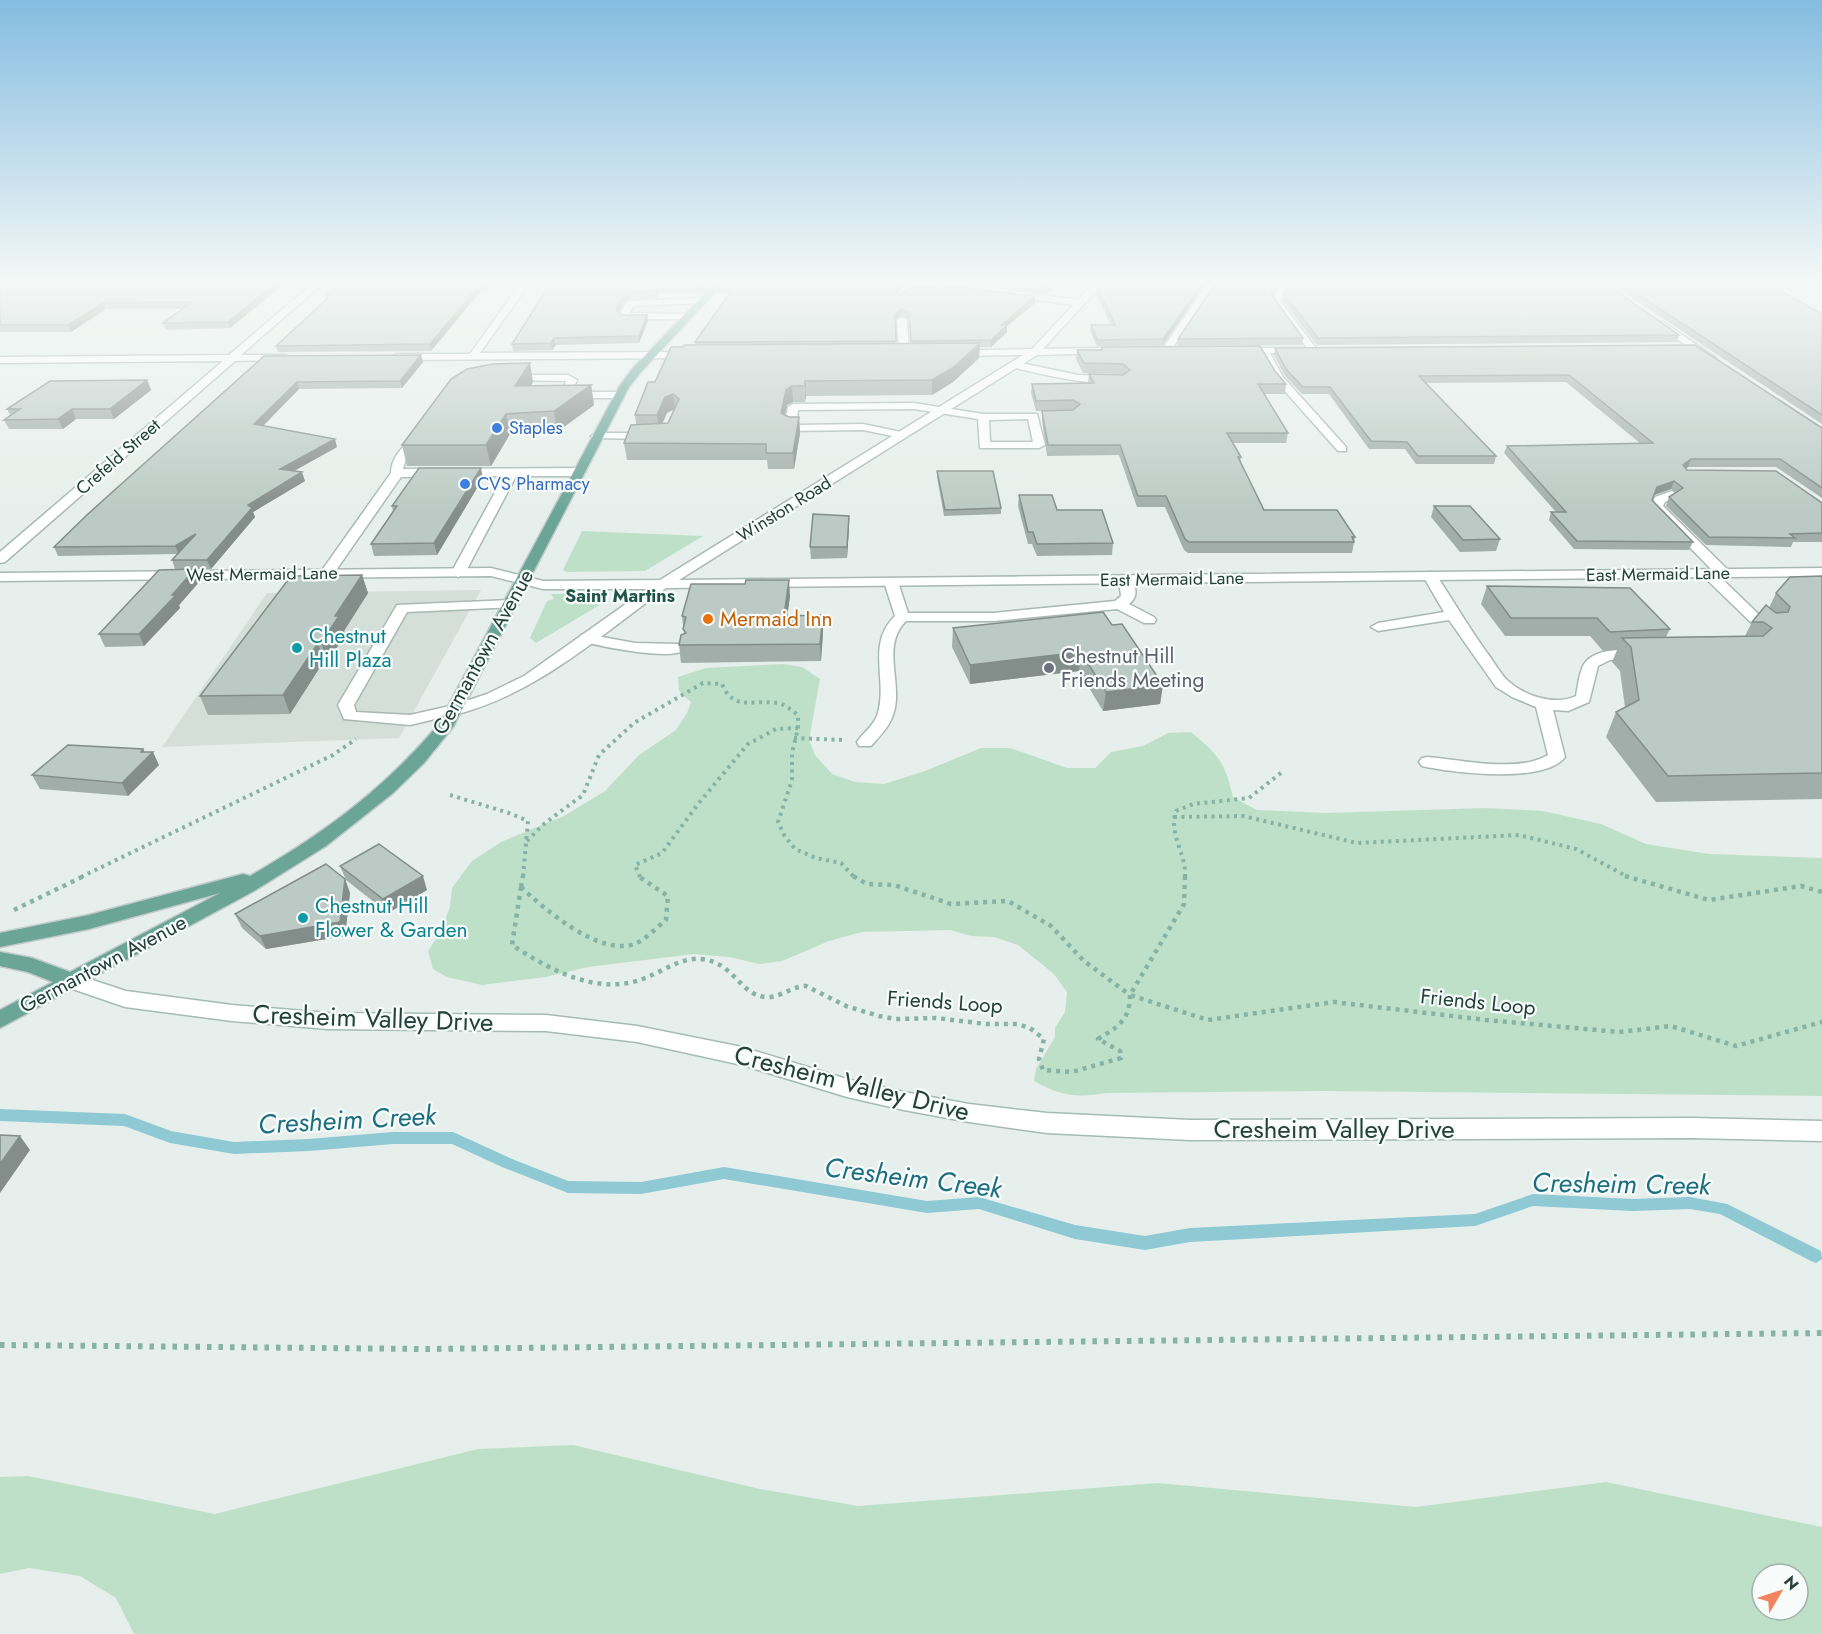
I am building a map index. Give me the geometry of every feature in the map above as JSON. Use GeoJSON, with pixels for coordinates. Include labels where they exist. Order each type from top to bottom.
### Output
{"type":"FeatureCollection","features":[{"type":"Feature","properties":{"kind":"main road","name":"Germantown Avenue"},"geometry":{"type":"LineString","coordinates":[[0,1020],[270,873],[336,830],[389,789],[430,747],[454,710],[619,395],[646,360]]}},
{"type":"Feature","properties":{"kind":"main road"},"geometry":{"type":"LineString","coordinates":[[0,940],[89,922],[270,873]]}},
{"type":"Feature","properties":{"kind":"main road","name":"Cresheim Valley Drive"},"geometry":{"type":"LineString","coordinates":[[0,959],[32,965],[71,981]]}},
{"type":"Feature","properties":{"kind":"street","name":"Crefeld Street"},"geometry":{"type":"LineString","coordinates":[[0,559],[230,360]]}},
{"type":"Feature","properties":{"kind":"street","name":"Winston Road"},"geometry":{"type":"LineString","coordinates":[[511,604],[402,608],[346,705],[350,716],[410,720],[454,710],[510,690],[663,584],[1023,360]]}},
{"type":"Feature","properties":{"kind":"street"},"geometry":{"type":"LineString","coordinates":[[1269,360],[1279,378],[1342,449]]}},
{"type":"Feature","properties":{"kind":"street"},"geometry":{"type":"LineString","coordinates":[[1715,360],[1721,364]]}},
{"type":"Feature","properties":{"kind":"street"},"geometry":{"type":"LineString","coordinates":[[1016,365],[1078,378],[1122,379]]}},
{"type":"Feature","properties":{"kind":"street"},"geometry":{"type":"LineString","coordinates":[[500,378],[567,378],[572,380],[569,388],[576,395],[619,395]]}},
{"type":"Feature","properties":{"kind":"street"},"geometry":{"type":"LineString","coordinates":[[902,435],[863,428],[790,428],[793,407],[904,406],[983,417],[1038,416],[1039,445],[984,446],[983,417]]}},
{"type":"Feature","properties":{"kind":"street"},"geometry":{"type":"LineString","coordinates":[[327,573],[397,473],[396,467],[399,461],[423,431]]}},
{"type":"Feature","properties":{"kind":"street"},"geometry":{"type":"LineString","coordinates":[[597,436],[664,436]]}},
{"type":"Feature","properties":{"kind":"street"},"geometry":{"type":"LineString","coordinates":[[458,573],[513,472]]}},
{"type":"Feature","properties":{"kind":"street"},"geometry":{"type":"LineString","coordinates":[[397,473],[579,472]]}},
{"type":"Feature","properties":{"kind":"street"},"geometry":{"type":"LineString","coordinates":[[1672,495],[1659,500],[1657,507],[1723,573]]}},
{"type":"Feature","properties":{"kind":"street","name":"East Mermaid Lane"},"geometry":{"type":"LineString","coordinates":[[523,580],[550,585],[1822,572]]}},
{"type":"Feature","properties":{"kind":"street","name":"West Mermaid Lane"},"geometry":{"type":"LineString","coordinates":[[0,577],[501,573],[523,580]]}},
{"type":"Feature","properties":{"kind":"street"},"geometry":{"type":"LineString","coordinates":[[1708,573],[1769,632]]}},
{"type":"Feature","properties":{"kind":"street"},"geometry":{"type":"LineString","coordinates":[[1430,576],[1453,615],[1502,684],[1518,694],[1543,704],[1568,706],[1583,699],[1590,667],[1595,660],[1608,656],[1650,655]]}},
{"type":"Feature","properties":{"kind":"street"},"geometry":{"type":"LineString","coordinates":[[1119,605],[1128,598],[1126,580]]}},
{"type":"Feature","properties":{"kind":"street"},"geometry":{"type":"LineString","coordinates":[[891,582],[902,617]]}},
{"type":"Feature","properties":{"kind":"street"},"geometry":{"type":"LineString","coordinates":[[865,742],[885,715],[888,698],[886,642],[888,630],[902,617],[994,617],[1119,605],[1149,620]]}},
{"type":"Feature","properties":{"kind":"street"},"geometry":{"type":"LineString","coordinates":[[1378,627],[1453,615]]}},
{"type":"Feature","properties":{"kind":"street"},"geometry":{"type":"LineString","coordinates":[[586,639],[635,647],[678,649]]}},
{"type":"Feature","properties":{"kind":"street"},"geometry":{"type":"LineString","coordinates":[[1428,762],[1520,769],[1550,764],[1557,757],[1543,704]]}},
{"type":"Feature","properties":{"kind":"street","name":"Cresheim Valley Drive"},"geometry":{"type":"LineString","coordinates":[[71,981],[125,999],[328,1021],[546,1023],[628,1033],[742,1056],[847,1088],[904,1101],[981,1115],[1047,1123],[1211,1130],[1692,1128],[1822,1131]]}},
{"type":"Feature","properties":{"kind":"path"},"geometry":{"type":"LineString","coordinates":[[520,886],[546,912],[581,932],[612,946],[636,943],[666,920],[668,896],[638,876],[635,865],[662,853],[698,804],[748,744],[776,729],[798,728],[798,715],[780,703],[749,704],[732,700],[722,684],[703,683],[634,723],[599,754],[583,795],[545,823],[527,841]]}},
{"type":"Feature","properties":{"kind":"path"},"geometry":{"type":"LineString","coordinates":[[10,912],[333,755],[352,743],[379,719]]}},
{"type":"Feature","properties":{"kind":"path","name":"Friends Loop"},"geometry":{"type":"LineString","coordinates":[[798,728],[794,738],[792,780],[778,822],[784,835],[795,849],[816,858],[841,863],[857,880],[867,884],[894,885],[951,904],[1008,901],[1051,926],[1084,961],[1130,995],[1208,1020],[1334,1002],[1486,1020],[1619,1032],[1671,1026],[1736,1046],[1822,1022]]}},
{"type":"Feature","properties":{"kind":"path"},"geometry":{"type":"LineString","coordinates":[[794,738],[865,742]]}},
{"type":"Feature","properties":{"kind":"path"},"geometry":{"type":"LineString","coordinates":[[1282,772],[1249,798],[1184,807],[1176,811],[1174,817],[1243,816],[1357,843],[1519,835],[1576,849],[1631,879],[1710,900],[1801,886],[1822,892]]}},
{"type":"Feature","properties":{"kind":"path"},"geometry":{"type":"LineString","coordinates":[[450,795],[473,804],[514,814],[528,821],[527,841]]}},
{"type":"Feature","properties":{"kind":"path","name":"Friends Loop"},"geometry":{"type":"LineString","coordinates":[[527,841],[512,945],[545,967],[568,976],[620,985],[641,980],[696,959],[717,961],[727,966],[743,986],[756,995],[769,999],[802,986],[818,989],[848,1007],[890,1018],[935,1018],[986,1024],[1022,1024],[1034,1029],[1044,1039],[1039,1059],[1043,1070],[1054,1073],[1068,1072],[1121,1059],[1120,1051],[1098,1039],[1124,1023],[1130,1016],[1130,995],[1184,904],[1186,866],[1176,839],[1174,817]]}},
{"type":"Feature","properties":{"kind":"path"},"geometry":{"type":"LineString","coordinates":[[0,1345],[427,1349],[1822,1333]]}},
{"type":"Feature","properties":{"kind":"shaded area","name":"Chestnut Hill Plaza"},"geometry":{"type":"Polygon","coordinates":[[[481,590],[399,738],[162,747],[267,593],[481,590]]]}},
{"type":"Feature","properties":{"kind":"green space"},"geometry":{"type":"Polygon","coordinates":[[[582,531],[703,536],[645,571],[567,572],[563,570],[582,531]]]}},
{"type":"Feature","properties":{"kind":"green space"},"geometry":{"type":"Polygon","coordinates":[[[600,593],[608,597],[603,603],[536,643],[530,638],[547,601],[554,599],[551,594],[600,593]]]}},
{"type":"Feature","properties":{"kind":"green space"},"geometry":{"type":"Polygon","coordinates":[[[783,664],[802,667],[820,679],[809,740],[815,755],[832,774],[855,782],[884,784],[925,771],[981,748],[1010,748],[1067,768],[1095,768],[1111,752],[1143,746],[1168,733],[1191,732],[1220,760],[1233,797],[1257,810],[1326,813],[1486,808],[1543,811],[1601,824],[1646,844],[1709,854],[1822,858],[1822,1096],[1322,1091],[1086,1095],[1061,1093],[1034,1081],[1036,1069],[1055,1037],[1055,1028],[1065,1012],[1067,992],[1054,974],[1018,945],[994,937],[971,936],[950,930],[862,932],[829,941],[782,961],[760,964],[729,957],[694,954],[588,967],[546,977],[482,985],[447,977],[433,969],[428,951],[440,933],[450,907],[452,888],[472,861],[501,842],[564,816],[605,791],[639,755],[676,730],[691,702],[679,691],[678,677],[706,668],[783,664]]]}},
{"type":"Feature","properties":{"kind":"green space"},"geometry":{"type":"Polygon","coordinates":[[[573,1445],[760,1489],[858,1506],[1158,1483],[1416,1507],[1606,1482],[1822,1527],[1822,1634],[134,1634],[116,1598],[80,1576],[29,1568],[0,1574],[0,1477],[28,1476],[215,1514],[478,1449],[573,1445]]]}},
{"type":"Feature","properties":{"kind":"building"},"geometry":{"type":"Polygon","coordinates":[[[259,360],[417,360],[400,381],[297,382],[254,424],[335,439],[280,469],[302,472],[248,505],[252,508],[207,560],[172,560],[196,534],[175,546],[54,547],[259,360]]]}},
{"type":"Feature","properties":{"kind":"building"},"geometry":{"type":"Polygon","coordinates":[[[665,360],[961,360],[932,380],[805,381],[805,386],[792,386],[786,390],[781,413],[789,417],[799,417],[793,453],[766,453],[766,444],[624,443],[631,425],[668,423],[679,399],[673,394],[665,397],[657,415],[635,415],[648,382],[655,382],[665,360]]]}},
{"type":"Feature","properties":{"kind":"building"},"geometry":{"type":"Polygon","coordinates":[[[1083,360],[1269,360],[1286,384],[1258,384],[1288,433],[1227,433],[1241,457],[1238,457],[1264,510],[1337,510],[1355,537],[1352,537],[1354,542],[1189,542],[1185,539],[1166,496],[1138,496],[1120,445],[1048,445],[1042,411],[1073,410],[1080,404],[1073,400],[1036,401],[1032,384],[1094,383],[1089,374],[1123,375],[1130,370],[1123,364],[1084,363],[1083,360]]]}},
{"type":"Feature","properties":{"kind":"building"},"geometry":{"type":"Polygon","coordinates":[[[1281,360],[1718,360],[1822,428],[1822,488],[1780,459],[1691,459],[1683,465],[1687,470],[1776,471],[1822,503],[1822,533],[1790,534],[1795,538],[1709,537],[1669,497],[1683,488],[1674,481],[1657,487],[1652,500],[1693,542],[1577,541],[1551,512],[1566,512],[1507,446],[1653,443],[1569,375],[1419,376],[1496,456],[1418,456],[1407,442],[1371,441],[1330,387],[1303,387],[1286,369],[1281,360]]]}},
{"type":"Feature","properties":{"kind":"building"},"geometry":{"type":"Polygon","coordinates":[[[1738,360],[1822,360],[1822,415],[1738,360]]]}},
{"type":"Feature","properties":{"kind":"building"},"geometry":{"type":"Polygon","coordinates":[[[530,363],[515,386],[591,385],[554,411],[506,414],[486,445],[402,445],[451,379],[467,369],[493,364],[530,363]]]}},
{"type":"Feature","properties":{"kind":"building"},"geometry":{"type":"Polygon","coordinates":[[[147,380],[110,409],[72,409],[58,419],[4,420],[20,409],[7,409],[50,381],[147,380]]]}},
{"type":"Feature","properties":{"kind":"building"},"geometry":{"type":"Polygon","coordinates":[[[419,468],[481,468],[434,543],[371,544],[397,506],[392,506],[419,468]]]}},
{"type":"Feature","properties":{"kind":"building"},"geometry":{"type":"Polygon","coordinates":[[[937,471],[993,471],[1001,508],[945,510],[937,471]]]}},
{"type":"Feature","properties":{"kind":"building"},"geometry":{"type":"Polygon","coordinates":[[[1019,495],[1052,495],[1057,510],[1102,510],[1113,543],[1037,544],[1033,532],[1028,532],[1019,495]]]}},
{"type":"Feature","properties":{"kind":"building"},"geometry":{"type":"Polygon","coordinates":[[[1434,506],[1470,506],[1500,539],[1463,540],[1434,506]]]}},
{"type":"Feature","properties":{"kind":"building"},"geometry":{"type":"Polygon","coordinates":[[[813,514],[849,516],[847,547],[810,547],[813,514]]]}},
{"type":"Feature","properties":{"kind":"building"},"geometry":{"type":"Polygon","coordinates":[[[195,569],[172,595],[175,596],[139,634],[99,634],[159,570],[195,569]]]}},
{"type":"Feature","properties":{"kind":"building","name":"Chestnut Hill Plaza"},"geometry":{"type":"Polygon","coordinates":[[[362,575],[335,616],[339,616],[283,695],[200,696],[291,576],[362,575]]]}},
{"type":"Feature","properties":{"kind":"building"},"geometry":{"type":"Polygon","coordinates":[[[1822,576],[1822,773],[1668,776],[1616,712],[1639,700],[1631,647],[1622,638],[1763,636],[1772,628],[1763,622],[1752,622],[1766,605],[1776,613],[1788,612],[1790,607],[1776,593],[1790,577],[1822,576]]]}},
{"type":"Feature","properties":{"kind":"building"},"geometry":{"type":"Polygon","coordinates":[[[746,580],[789,580],[784,616],[823,615],[820,644],[679,645],[681,635],[686,633],[683,629],[686,617],[682,616],[691,584],[745,584],[746,580]]]}},
{"type":"Feature","properties":{"kind":"building"},"geometry":{"type":"Polygon","coordinates":[[[1487,586],[1630,588],[1670,629],[1610,632],[1597,618],[1511,618],[1487,586]]]}},
{"type":"Feature","properties":{"kind":"building"},"geometry":{"type":"Polygon","coordinates":[[[1103,612],[1112,625],[1122,624],[1163,685],[1106,692],[1081,652],[970,665],[953,628],[1103,612]]]}},
{"type":"Feature","properties":{"kind":"building"},"geometry":{"type":"Polygon","coordinates":[[[68,745],[143,749],[141,752],[153,752],[122,783],[32,775],[68,745]]]}},
{"type":"Feature","properties":{"kind":"building"},"geometry":{"type":"Polygon","coordinates":[[[379,844],[423,876],[383,899],[340,866],[379,844]]]}},
{"type":"Feature","properties":{"kind":"building","name":"Chestnut Hill Flower & Garden"},"geometry":{"type":"Polygon","coordinates":[[[326,864],[345,879],[340,922],[260,936],[235,914],[326,864]]]}},
{"type":"Feature","properties":{"kind":"building"},"geometry":{"type":"Polygon","coordinates":[[[0,1135],[20,1136],[0,1164],[0,1135]]]}},
{"type":"Feature","properties":{"kind":"waterway","name":"Cresheim Creek"},"geometry":{"type":"LineString","coordinates":[[0,1115],[125,1120],[170,1137],[234,1148],[393,1138],[453,1138],[507,1163],[568,1187],[641,1188],[724,1173],[927,1207],[979,1203],[1075,1232],[1145,1243],[1190,1235],[1475,1220],[1533,1200],[1633,1205],[1690,1203],[1722,1208],[1816,1256]]}},
{"type":"Feature","properties":{"kind":"place","name":"Staples"},"geometry":{"type":"Point","coordinates":[497,428]}},
{"type":"Feature","properties":{"kind":"place","name":"CVS Pharmacy"},"geometry":{"type":"Point","coordinates":[465,484]}},
{"type":"Feature","properties":{"kind":"place","name":"Mermaid Inn"},"geometry":{"type":"Point","coordinates":[708,619]}},
{"type":"Feature","properties":{"kind":"place","name":"Chestnut Hill Plaza"},"geometry":{"type":"Point","coordinates":[297,648]}},
{"type":"Feature","properties":{"kind":"place","name":"Chestnut Hill Friends Meeting"},"geometry":{"type":"Point","coordinates":[1049,668]}},
{"type":"Feature","properties":{"kind":"place","name":"Chestnut Hill Flower & Garden"},"geometry":{"type":"Point","coordinates":[303,918]}},
{"type":"Feature","properties":{"kind":"district","name":"Saint Martins"},"geometry":{"type":"Point","coordinates":[620,596]}}]}
